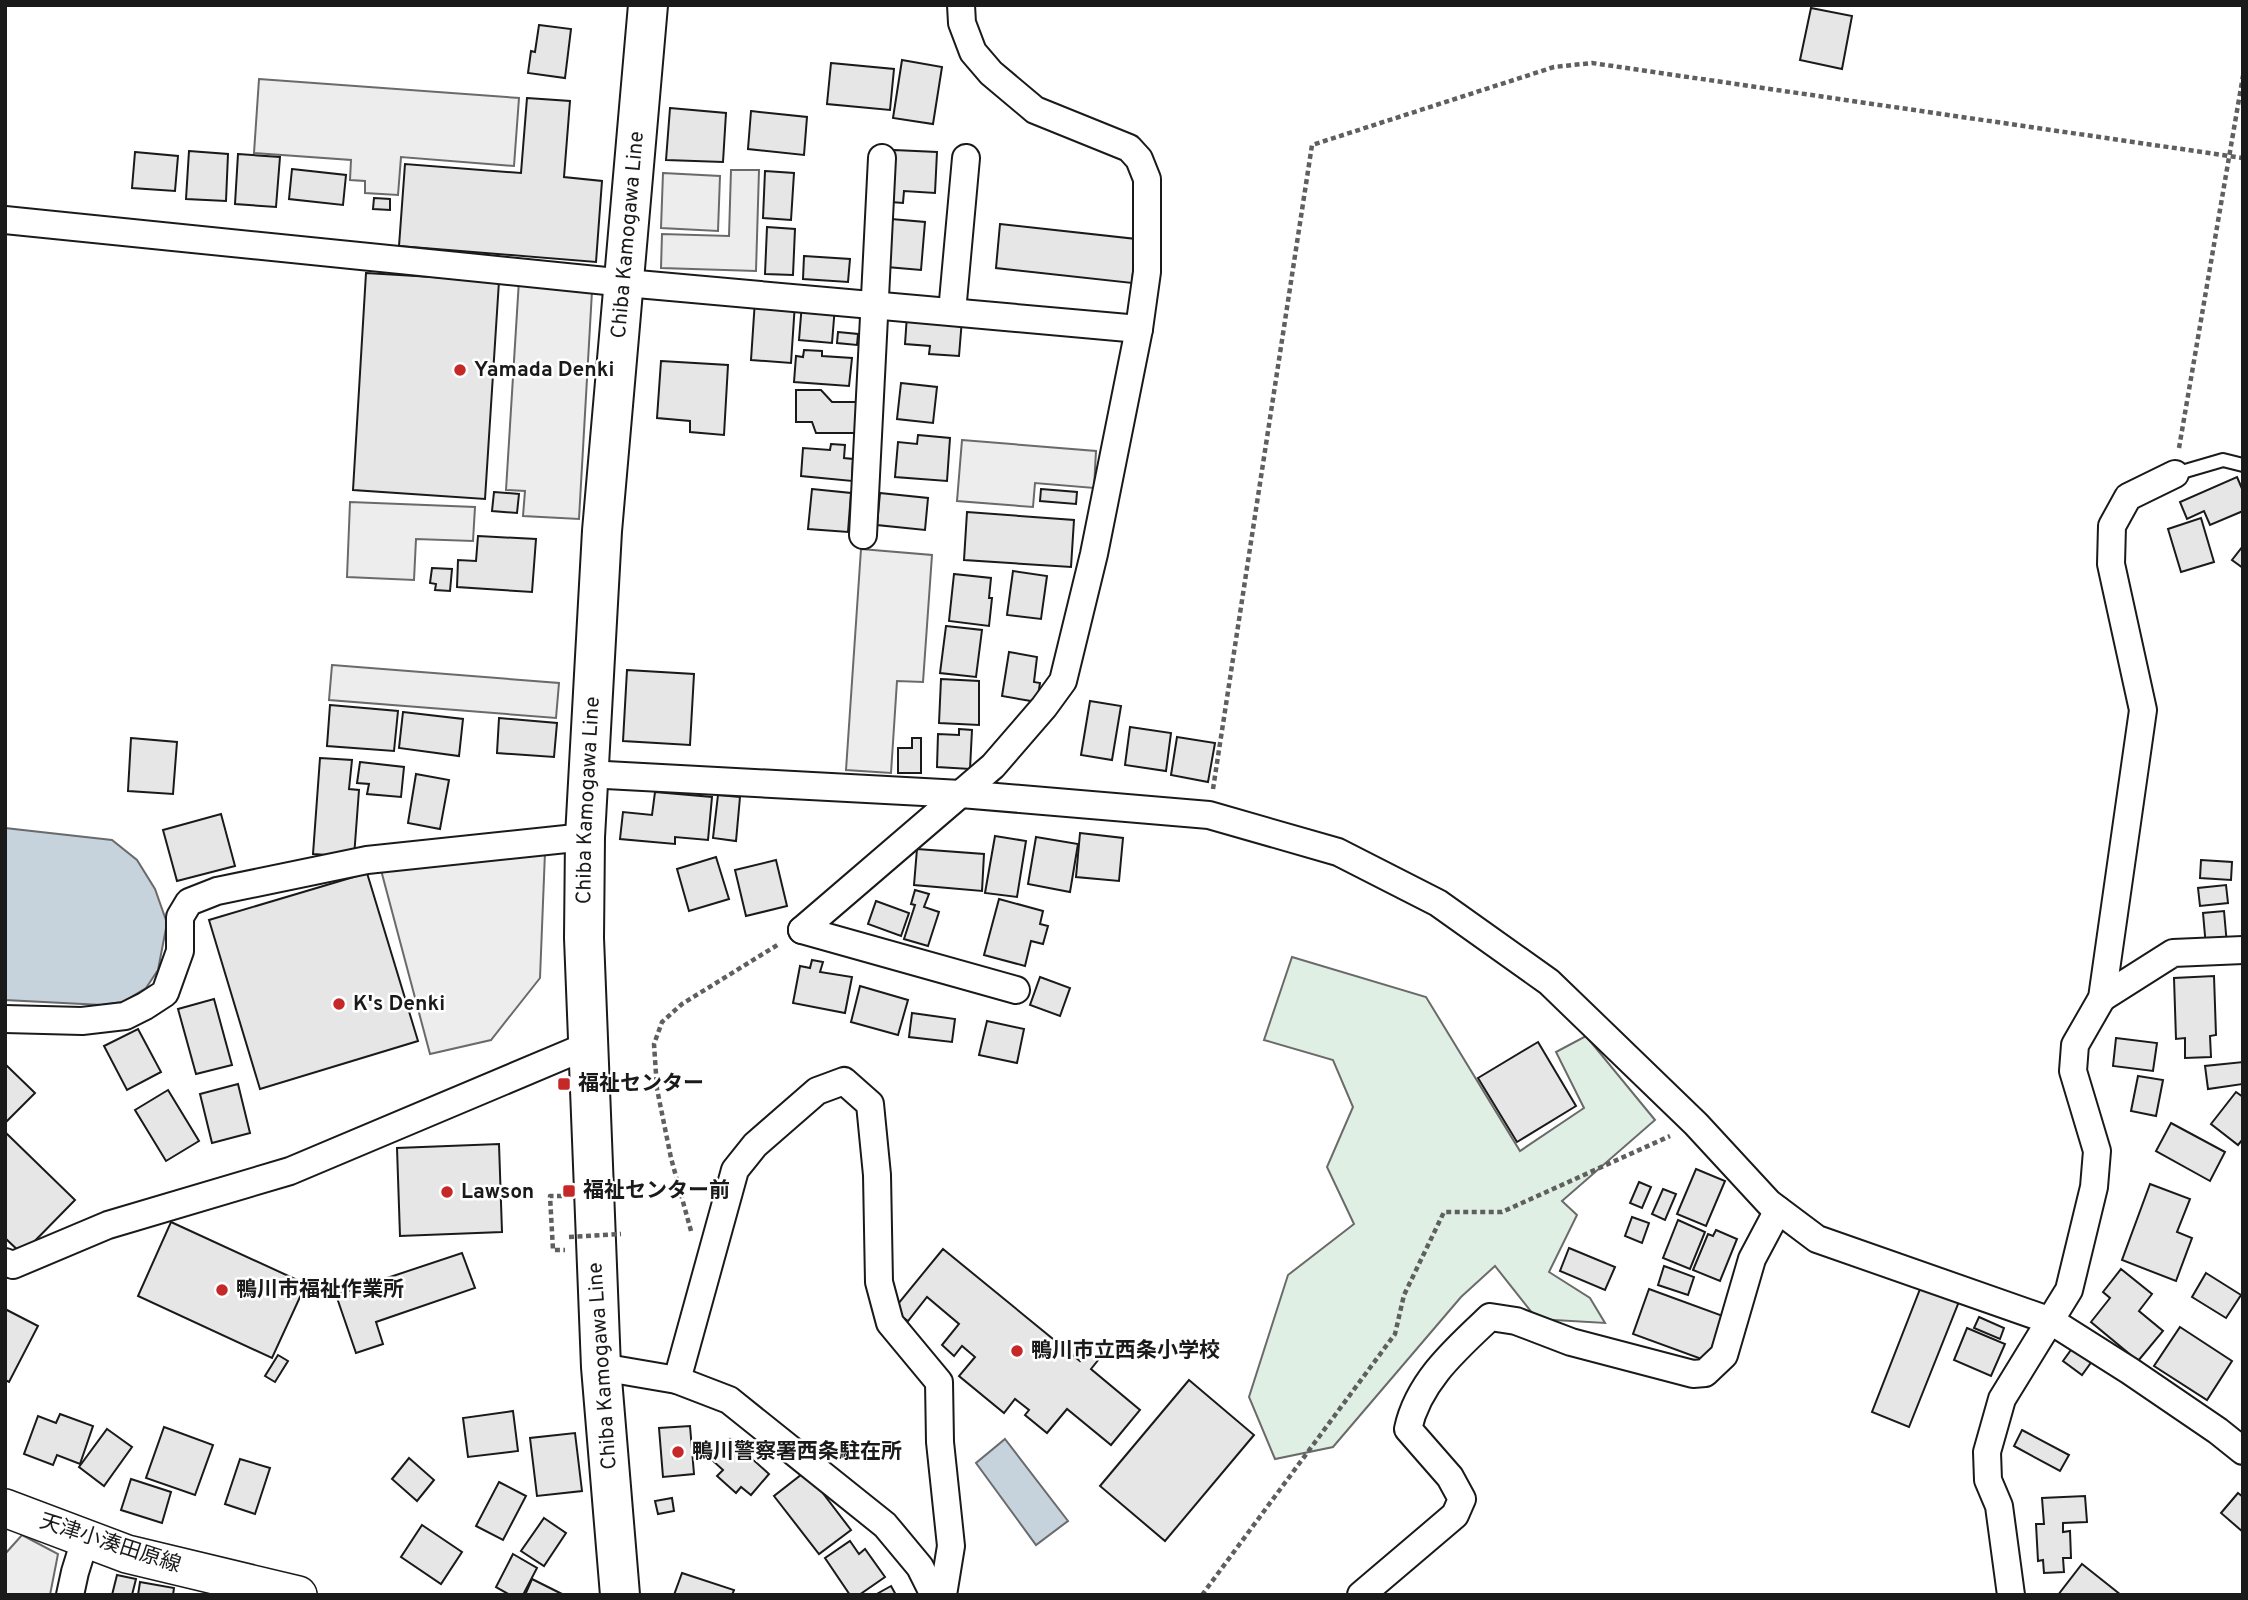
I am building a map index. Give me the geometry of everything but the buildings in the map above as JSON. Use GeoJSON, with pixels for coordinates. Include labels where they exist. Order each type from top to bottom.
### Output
{"type":"FeatureCollection","features":[{"type":"Feature","properties":{"kind":"main road","name":"Chiba Kamogawa Line"},"geometry":{"type":"LineString","coordinates":[[621,1595],[601,1367],[584,938],[585,837],[603,531],[648,5]]}},
{"type":"Feature","properties":{"kind":"main road","name":"天津小湊田原線"},"geometry":{"type":"LineString","coordinates":[[5,1508],[127,1554],[298,1595]]}},
{"type":"Feature","properties":{"kind":"street"},"geometry":{"type":"LineString","coordinates":[[802,930],[993,766],[1063,681],[1094,554],[1139,329],[1147,272],[1147,179],[1139,159],[1129,148],[1035,110],[991,73],[973,52],[962,23],[961,5]]}},
{"type":"Feature","properties":{"kind":"street"},"geometry":{"type":"LineString","coordinates":[[863,535],[882,158]]}},
{"type":"Feature","properties":{"kind":"street"},"geometry":{"type":"LineString","coordinates":[[952,312],[965,158]]}},
{"type":"Feature","properties":{"kind":"street"},"geometry":{"type":"LineString","coordinates":[[5,220],[626,283],[1139,329]]}},
{"type":"Feature","properties":{"kind":"street"},"geometry":{"type":"LineString","coordinates":[[2011,1595],[1999,1506],[1988,1480],[1987,1452],[2002,1399],[2069,1290],[2094,1187],[2097,1151],[2073,1071],[2075,1045],[2102,998],[2143,710],[2111,564],[2112,526],[2128,497],[2175,474]]}},
{"type":"Feature","properties":{"kind":"street"},"geometry":{"type":"LineString","coordinates":[[587,774],[961,794],[1209,815],[1338,852],[1438,903],[1549,982],[1696,1124],[1769,1203],[1817,1239],[2051,1321],[2141,1378],[2243,1451]]}},
{"type":"Feature","properties":{"kind":"street"},"geometry":{"type":"LineString","coordinates":[[5,1019],[82,1021],[125,1016],[145,1006],[165,993],[180,951],[180,917],[189,902],[216,891],[367,860],[585,837]]}},
{"type":"Feature","properties":{"kind":"street"},"geometry":{"type":"LineString","coordinates":[[802,930],[1016,990]]}},
{"type":"Feature","properties":{"kind":"street"},"geometry":{"type":"LineString","coordinates":[[2102,998],[2173,953],[2243,950]]}},
{"type":"Feature","properties":{"kind":"street"},"geometry":{"type":"LineString","coordinates":[[5,1262],[13,1265],[107,1225],[290,1171],[589,1045]]}},
{"type":"Feature","properties":{"kind":"street"},"geometry":{"type":"LineString","coordinates":[[677,1380],[735,1170],[755,1145],[817,1091],[844,1081],[870,1104],[877,1175],[879,1282],[890,1323],[939,1382],[940,1441],[951,1546],[943,1595]]}},
{"type":"Feature","properties":{"kind":"street"},"geometry":{"type":"LineString","coordinates":[[1361,1595],[1455,1515],[1462,1499],[1450,1477],[1408,1429],[1412,1409],[1446,1359],[1490,1317],[1516,1321],[1570,1342],[1680,1371],[1705,1373],[1724,1356],[1752,1259],[1778,1210]]}},
{"type":"Feature","properties":{"kind":"street"},"geometry":{"type":"LineString","coordinates":[[601,1367],[677,1380],[729,1400],[885,1525],[920,1567],[934,1595]]}},
{"type":"Feature","properties":{"kind":"street"},"geometry":{"type":"LineString","coordinates":[[70,1595],[85,1540]]}},
{"type":"Feature","properties":{"kind":"lane"},"geometry":{"type":"LineString","coordinates":[[2175,474],[2223,460],[2243,465]]}},
{"type":"Feature","properties":{"kind":"path"},"geometry":{"type":"LineString","coordinates":[[1209,815],[1312,145],[1554,67],[1592,63],[2243,158]]}},
{"type":"Feature","properties":{"kind":"path"},"geometry":{"type":"LineString","coordinates":[[2175,474],[2243,76]]}},
{"type":"Feature","properties":{"kind":"path"},"geometry":{"type":"LineString","coordinates":[[711,1256],[689,1229],[657,1089],[654,1044],[662,1022],[682,1004],[802,930]]}},
{"type":"Feature","properties":{"kind":"path"},"geometry":{"type":"LineString","coordinates":[[1202,1595],[1395,1334],[1404,1295],[1444,1212],[1502,1212],[1696,1124]]}},
{"type":"Feature","properties":{"kind":"path"},"geometry":{"type":"LineString","coordinates":[[550,1196],[553,1250]]}},
{"type":"Feature","properties":{"kind":"path"},"geometry":{"type":"LineString","coordinates":[[569,1237],[621,1234]]}},
{"type":"Feature","properties":{"kind":"green space"},"geometry":{"type":"Polygon","coordinates":[[[1292,957],[1426,997],[1520,1151],[1584,1108],[1556,1052],[1586,1036],[1655,1120],[1562,1201],[1577,1215],[1549,1272],[1590,1298],[1605,1323],[1537,1319],[1495,1266],[1461,1297],[1333,1447],[1275,1459],[1249,1397],[1288,1275],[1354,1224],[1327,1167],[1353,1107],[1333,1060],[1264,1040],[1292,957]]]}},
{"type":"Feature","properties":{"kind":"shaded area"},"geometry":{"type":"Polygon","coordinates":[[[259,79],[519,98],[514,166],[401,157],[398,195],[365,193],[365,181],[350,180],[351,160],[254,153],[259,79]]]}},
{"type":"Feature","properties":{"kind":"shaded area"},"geometry":{"type":"Polygon","coordinates":[[[731,170],[759,170],[756,271],[661,268],[662,234],[729,236],[731,170]]]}},
{"type":"Feature","properties":{"kind":"shaded area"},"geometry":{"type":"Polygon","coordinates":[[[663,173],[720,176],[718,231],[661,228],[663,173]]]}},
{"type":"Feature","properties":{"kind":"shaded area"},"geometry":{"type":"Polygon","coordinates":[[[519,280],[592,291],[579,519],[523,516],[525,491],[506,490],[519,280]]]}},
{"type":"Feature","properties":{"kind":"shaded area"},"geometry":{"type":"Polygon","coordinates":[[[962,440],[1096,451],[1094,488],[1035,483],[1033,507],[957,501],[962,440]]]}},
{"type":"Feature","properties":{"kind":"shaded area"},"geometry":{"type":"Polygon","coordinates":[[[350,502],[475,507],[473,541],[416,539],[414,580],[347,577],[350,502]]]}},
{"type":"Feature","properties":{"kind":"shaded area"},"geometry":{"type":"Polygon","coordinates":[[[861,549],[932,555],[923,682],[897,681],[891,773],[846,770],[861,549]]]}},
{"type":"Feature","properties":{"kind":"shaded area"},"geometry":{"type":"Polygon","coordinates":[[[332,665],[559,683],[556,718],[329,700],[332,665]]]}},
{"type":"Feature","properties":{"kind":"shaded area"},"geometry":{"type":"Polygon","coordinates":[[[5,828],[112,840],[137,860],[155,889],[167,923],[158,970],[146,988],[123,1002],[102,1005],[5,1000],[5,828]]]}},
{"type":"Feature","properties":{"kind":"shaded area"},"geometry":{"type":"Polygon","coordinates":[[[545,852],[540,978],[491,1040],[430,1054],[381,870],[545,852]]]}},
{"type":"Feature","properties":{"kind":"shaded area"},"geometry":{"type":"Polygon","coordinates":[[[1005,1439],[1068,1521],[1036,1545],[976,1463],[1005,1439]]]}},
{"type":"Feature","properties":{"kind":"shaded area"},"geometry":{"type":"Polygon","coordinates":[[[22,1535],[58,1554],[50,1595],[5,1595],[5,1554],[22,1535]]]}},
{"type":"Feature","properties":{"kind":"place","name":"Yamada Denki"},"geometry":{"type":"Point","coordinates":[460,370]}},
{"type":"Feature","properties":{"kind":"place","name":"K's Denki"},"geometry":{"type":"Point","coordinates":[339,1004]}},
{"type":"Feature","properties":{"kind":"place","name":"福祉センター"},"geometry":{"type":"Point","coordinates":[564,1084]}},
{"type":"Feature","properties":{"kind":"place","name":"福祉センター前"},"geometry":{"type":"Point","coordinates":[569,1191]}},
{"type":"Feature","properties":{"kind":"place","name":"Lawson"},"geometry":{"type":"Point","coordinates":[447,1192]}},
{"type":"Feature","properties":{"kind":"place","name":"鴨川市福祉作業所"},"geometry":{"type":"Point","coordinates":[222,1290]}},
{"type":"Feature","properties":{"kind":"place","name":"鴨川市立西条小学校"},"geometry":{"type":"Point","coordinates":[1017,1351]}},
{"type":"Feature","properties":{"kind":"place","name":"鴨川警察署西条駐在所"},"geometry":{"type":"Point","coordinates":[678,1452]}}]}
